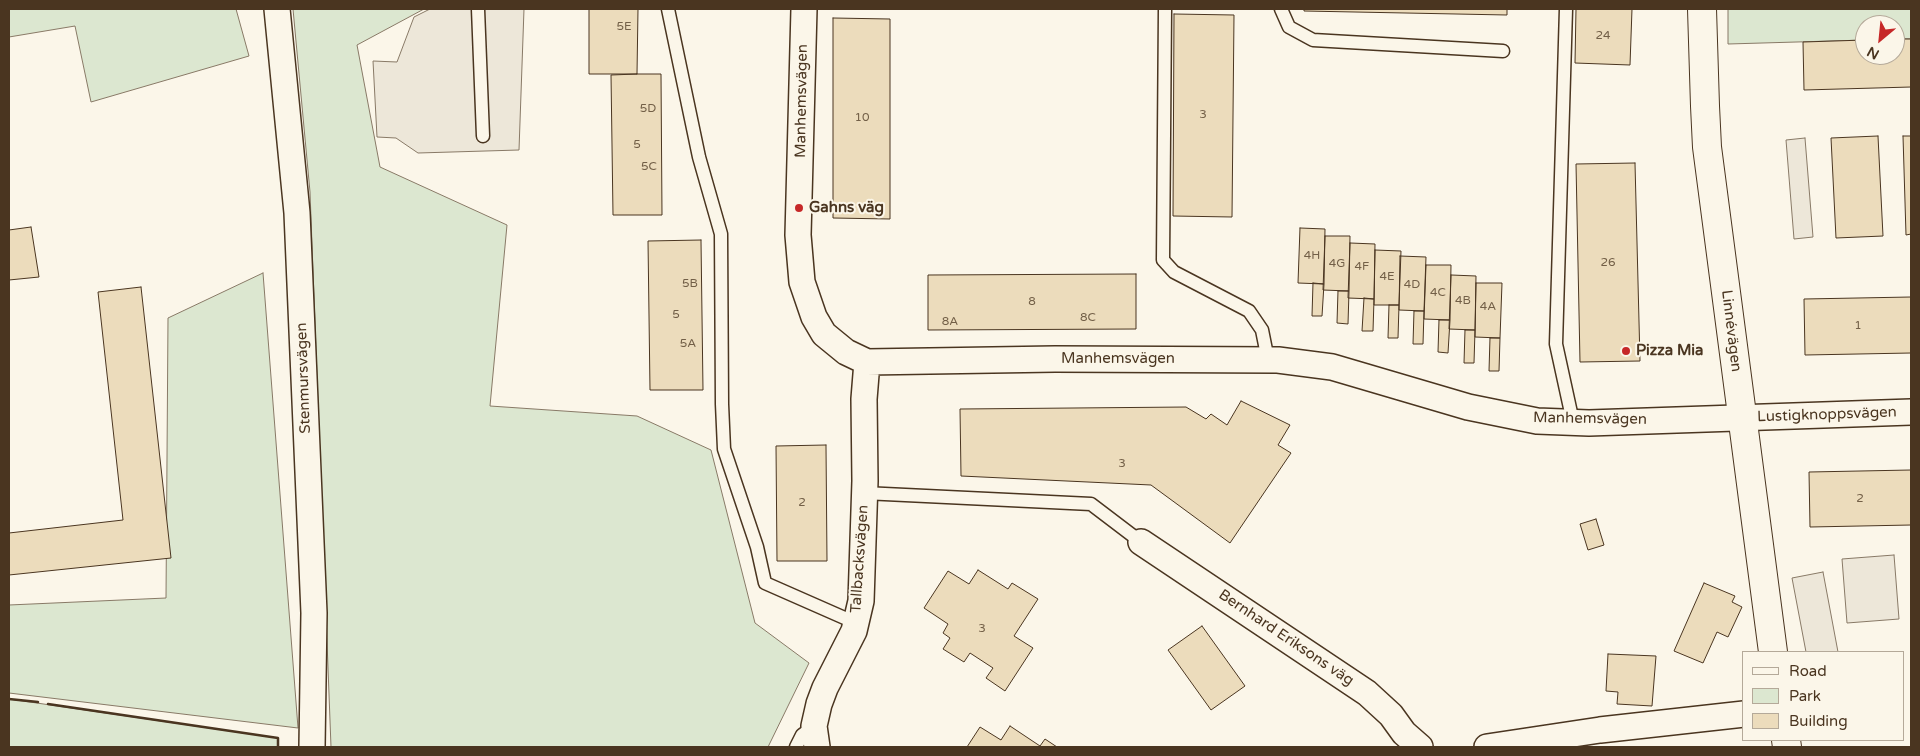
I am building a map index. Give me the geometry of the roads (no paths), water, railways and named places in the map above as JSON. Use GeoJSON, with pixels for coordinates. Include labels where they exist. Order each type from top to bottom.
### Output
{"type":"FeatureCollection","features":[{"type":"Feature","properties":{"kind":"street","name":"Stenmursvägen"},"geometry":{"type":"LineString","coordinates":[[277,9],[297,214],[314,613],[312,747]]}},
{"type":"Feature","properties":{"kind":"street","name":"Manhemsvägen"},"geometry":{"type":"LineString","coordinates":[[804,9],[798,235],[802,282],[814,317],[824,334],[846,352],[867,362],[1055,359],[1268,360],[1332,367],[1468,407],[1537,421],[1573,422],[1742,417]]}},
{"type":"Feature","properties":{"kind":"street","name":"Linnévägen"},"geometry":{"type":"LineString","coordinates":[[1702,9],[1708,147],[1773,651]]}},
{"type":"Feature","properties":{"kind":"street","name":"Tallbacksvägen"},"geometry":{"type":"LineString","coordinates":[[816,737],[825,688],[854,631],[860,601],[864,493],[864,399],[867,362]]}},
{"type":"Feature","properties":{"kind":"street","name":"Lustigknoppsvägen"},"geometry":{"type":"LineString","coordinates":[[1742,417],[1911,412]]}},
{"type":"Feature","properties":{"kind":"street","name":"Bernhard Eriksons väg"},"geometry":{"type":"LineString","coordinates":[[1141,542],[1367,693],[1391,715],[1404,733],[1420,747]]}},
{"type":"Feature","properties":{"kind":"street"},"geometry":{"type":"LineString","coordinates":[[1487,747],[1600,730],[1742,714]]}},
{"type":"Feature","properties":{"kind":"lane"},"geometry":{"type":"LineString","coordinates":[[478,9],[483,136]]}},
{"type":"Feature","properties":{"kind":"lane"},"geometry":{"type":"LineString","coordinates":[[668,9],[700,157],[721,234],[724,449],[757,548],[765,583],[856,623]]}},
{"type":"Feature","properties":{"kind":"lane"},"geometry":{"type":"LineString","coordinates":[[1165,9],[1163,260],[1174,272],[1249,312],[1262,330],[1268,360]]}},
{"type":"Feature","properties":{"kind":"lane"},"geometry":{"type":"LineString","coordinates":[[1281,9],[1289,26],[1313,40],[1503,52]]}},
{"type":"Feature","properties":{"kind":"lane"},"geometry":{"type":"LineString","coordinates":[[1566,9],[1556,344],[1573,422]]}},
{"type":"Feature","properties":{"kind":"lane"},"geometry":{"type":"LineString","coordinates":[[864,493],[1092,504],[1141,542]]}},
{"type":"Feature","properties":{"kind":"lane"},"geometry":{"type":"LineString","coordinates":[[796,747],[802,735],[816,737]]}},
{"type":"Feature","properties":{"kind":"place","name":"Gahns väg"},"geometry":{"type":"Point","coordinates":[799,208]}},
{"type":"Feature","properties":{"kind":"place","name":"Pizza Mia"},"geometry":{"type":"Point","coordinates":[1626,351]}}]}
